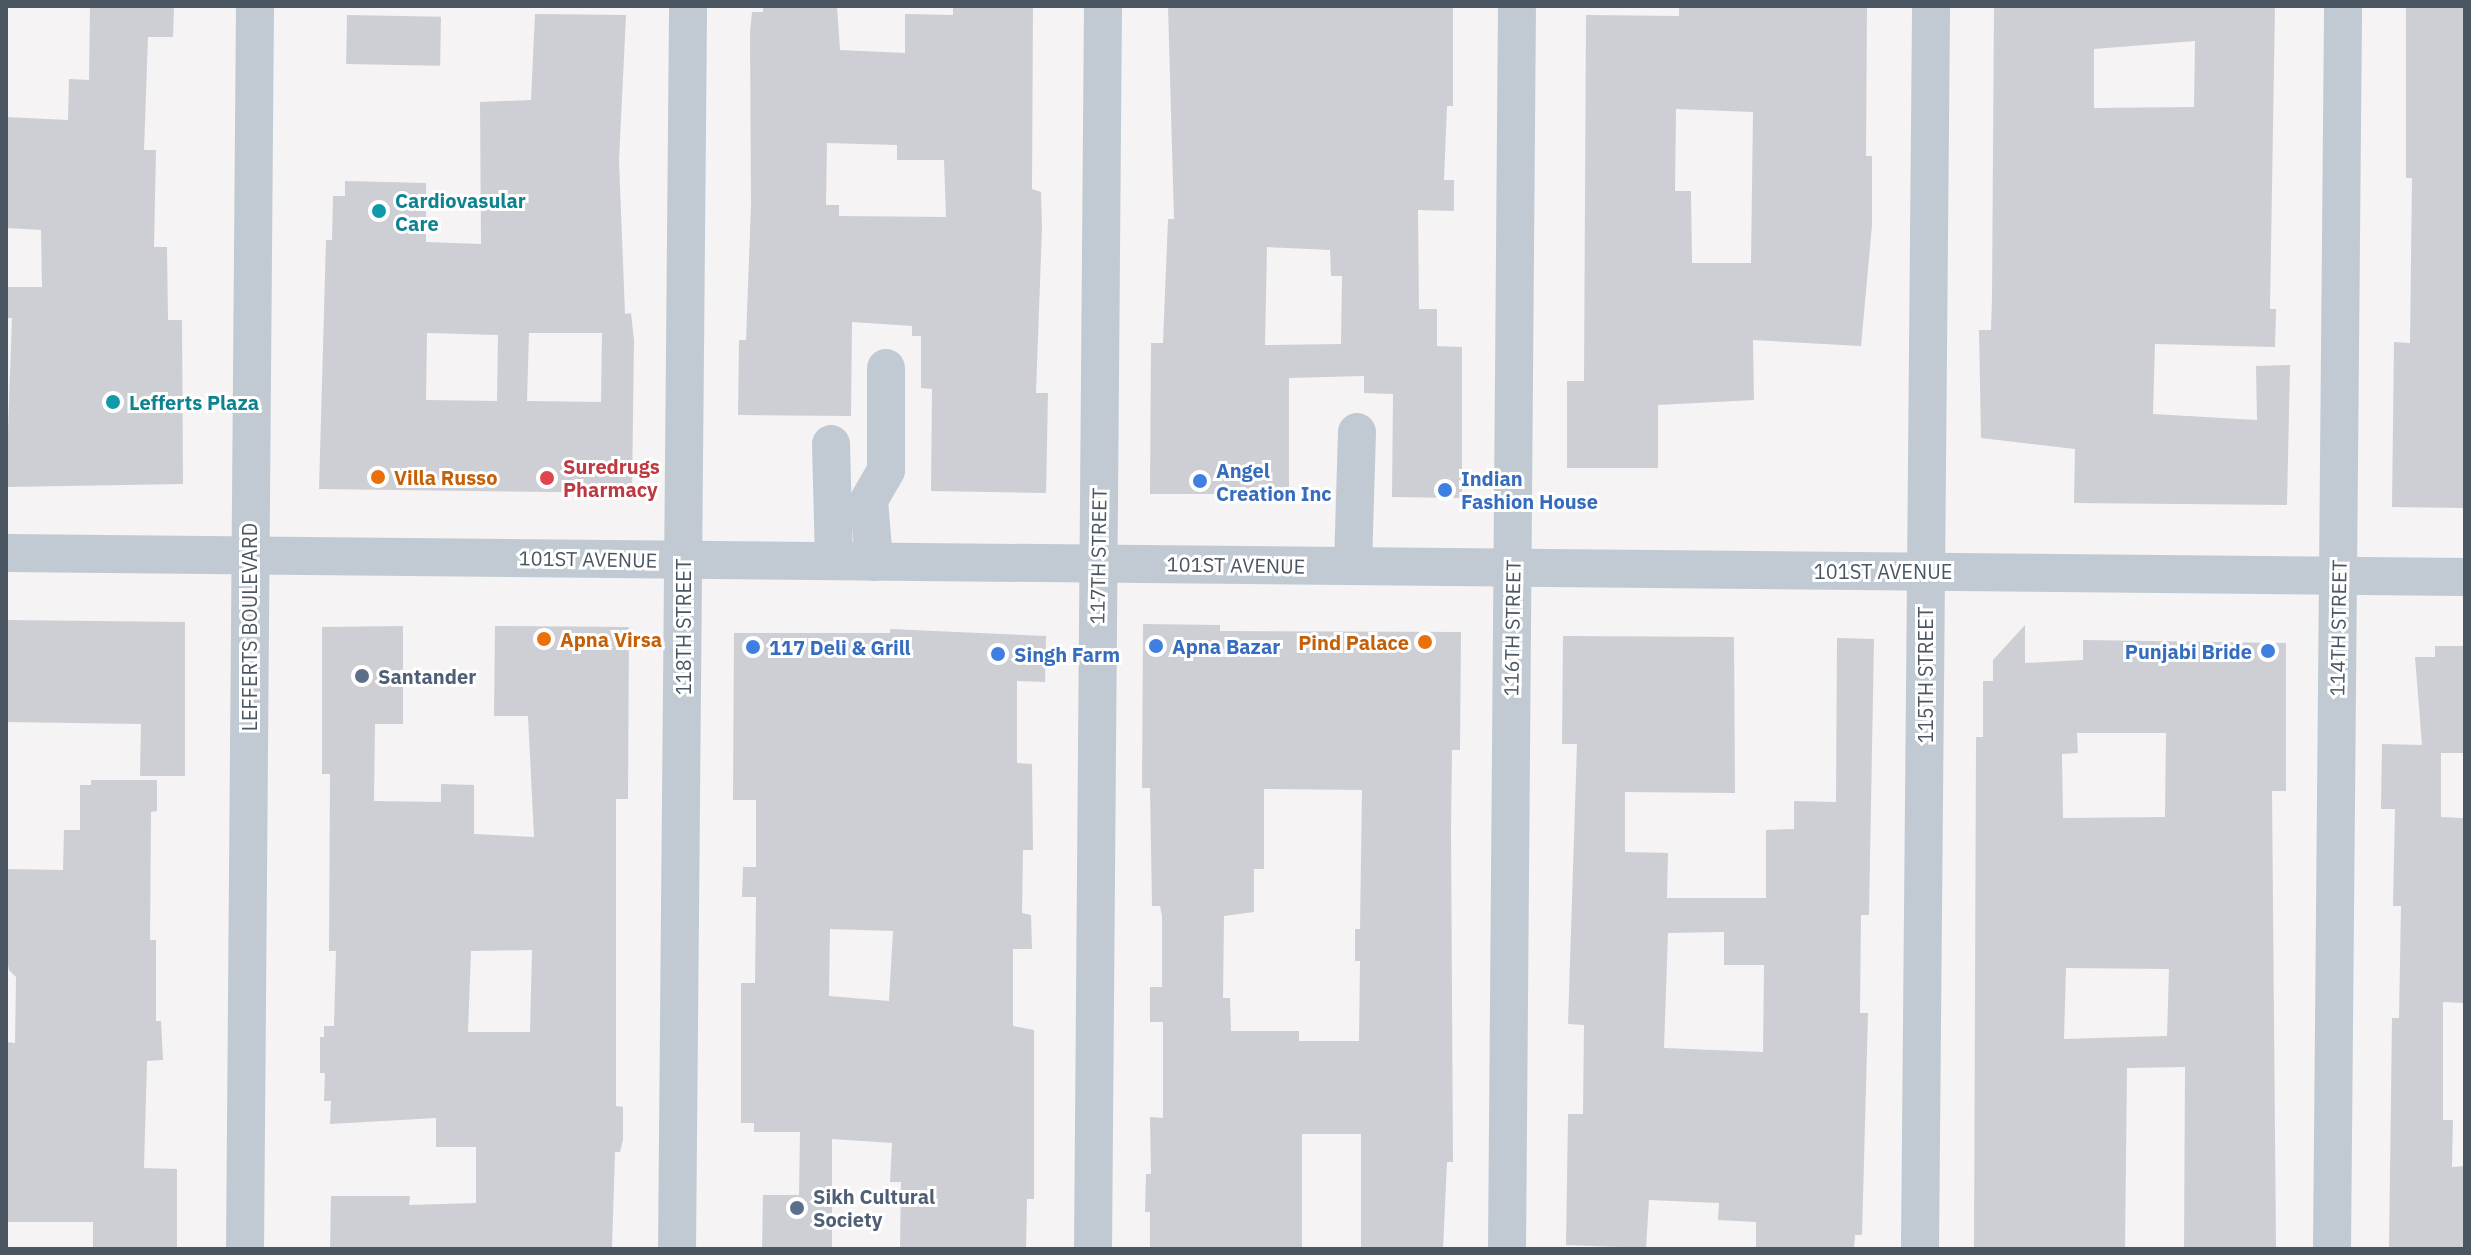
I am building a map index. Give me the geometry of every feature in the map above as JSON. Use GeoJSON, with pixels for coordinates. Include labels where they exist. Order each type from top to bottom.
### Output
{"type":"FeatureCollection","features":[{"type":"Feature","properties":{"kind":"street","name":"LEFFERTS BOULEVARD"},"geometry":{"type":"LineString","coordinates":[[245,1249],[255,6]]}},
{"type":"Feature","properties":{"kind":"street","name":"118TH STREET"},"geometry":{"type":"LineString","coordinates":[[677,1249],[688,6]]}},
{"type":"Feature","properties":{"kind":"street","name":"117TH STREET"},"geometry":{"type":"LineString","coordinates":[[1093,1249],[1103,6]]}},
{"type":"Feature","properties":{"kind":"street","name":"116TH STREET"},"geometry":{"type":"LineString","coordinates":[[1507,1249],[1517,6]]}},
{"type":"Feature","properties":{"kind":"street","name":"115TH STREET"},"geometry":{"type":"LineString","coordinates":[[1920,1249],[1931,6]]}},
{"type":"Feature","properties":{"kind":"street","name":"114TH STREET"},"geometry":{"type":"LineString","coordinates":[[2332,1249],[2343,6]]}},
{"type":"Feature","properties":{"kind":"street"},"geometry":{"type":"LineString","coordinates":[[874,562],[869,500],[886,470],[886,368]]}},
{"type":"Feature","properties":{"kind":"street"},"geometry":{"type":"LineString","coordinates":[[1353,566],[1357,432]]}},
{"type":"Feature","properties":{"kind":"street"},"geometry":{"type":"LineString","coordinates":[[831,444],[834,561]]}},
{"type":"Feature","properties":{"kind":"street","name":"101ST AVENUE"},"geometry":{"type":"LineString","coordinates":[[6,553],[2465,577]]}},
{"type":"Feature","properties":{"kind":"building"},"geometry":{"type":"Polygon","coordinates":[[[90,6],[174,6],[173,37],[148,37],[144,150],[156,150],[154,247],[167,247],[168,320],[182,320],[183,484],[6,487],[12,318],[6,318],[6,287],[42,287],[41,230],[6,228],[6,117],[68,120],[69,79],[89,80],[90,6]]]}},
{"type":"Feature","properties":{"kind":"building"},"geometry":{"type":"Polygon","coordinates":[[[763,6],[837,6],[840,50],[905,53],[905,14],[953,15],[953,6],[1033,6],[1032,189],[1041,192],[1042,228],[1036,393],[1048,393],[1046,493],[931,491],[932,389],[921,388],[921,336],[912,336],[912,326],[852,322],[851,416],[738,415],[739,340],[746,340],[751,205],[750,32],[752,12],[763,12],[763,6]],[[827,143],[826,205],[839,205],[839,216],[946,217],[944,160],[897,160],[897,145],[827,143]]]}},
{"type":"Feature","properties":{"kind":"building"},"geometry":{"type":"Polygon","coordinates":[[[1168,6],[1453,6],[1453,106],[1447,106],[1444,180],[1454,180],[1454,211],[1418,210],[1419,309],[1437,309],[1437,346],[1462,347],[1462,498],[1392,497],[1393,394],[1364,393],[1364,376],[1289,378],[1289,494],[1150,494],[1151,343],[1163,343],[1168,219],[1174,219],[1168,6]],[[1267,247],[1265,345],[1341,344],[1342,276],[1331,276],[1330,250],[1267,247]]]}},
{"type":"Feature","properties":{"kind":"building"},"geometry":{"type":"Polygon","coordinates":[[[1679,6],[1867,6],[1866,156],[1872,156],[1872,225],[1861,346],[1753,340],[1754,400],[1658,405],[1658,468],[1567,468],[1567,381],[1584,381],[1586,15],[1679,16],[1679,6]],[[1676,109],[1675,191],[1691,191],[1692,263],[1751,263],[1753,112],[1676,109]]]}},
{"type":"Feature","properties":{"kind":"building"},"geometry":{"type":"Polygon","coordinates":[[[1994,6],[2275,6],[2270,309],[2276,309],[2275,347],[2155,344],[2153,414],[2257,420],[2256,366],[2290,365],[2287,505],[2074,503],[2075,449],[1981,438],[1979,330],[1991,330],[1994,6]],[[2195,41],[2094,49],[2094,108],[2194,107],[2195,41]]]}},
{"type":"Feature","properties":{"kind":"building"},"geometry":{"type":"Polygon","coordinates":[[[2406,6],[2465,6],[2465,508],[2392,507],[2394,342],[2410,343],[2412,178],[2406,178],[2406,6]]]}},
{"type":"Feature","properties":{"kind":"building"},"geometry":{"type":"Polygon","coordinates":[[[535,14],[626,15],[619,160],[625,314],[631,313],[634,340],[632,493],[319,489],[326,240],[332,240],[333,196],[345,196],[345,181],[426,183],[426,242],[481,244],[480,102],[531,100],[535,14]],[[427,333],[426,400],[497,401],[498,335],[427,333]],[[529,333],[527,401],[601,402],[602,333],[529,333]]]}},
{"type":"Feature","properties":{"kind":"building"},"geometry":{"type":"Polygon","coordinates":[[[347,15],[441,17],[440,66],[346,64],[347,15]]]}},
{"type":"Feature","properties":{"kind":"building"},"geometry":{"type":"Polygon","coordinates":[[[6,620],[185,622],[185,776],[140,776],[141,724],[6,722],[6,620]]]}},
{"type":"Feature","properties":{"kind":"building"},"geometry":{"type":"Polygon","coordinates":[[[1143,624],[1220,625],[1220,631],[1461,632],[1460,750],[1452,750],[1453,1162],[1447,1162],[1443,1249],[1361,1249],[1361,1134],[1302,1134],[1302,1248],[1150,1249],[1150,1212],[1145,1212],[1146,1174],[1151,1174],[1150,1117],[1163,1118],[1163,1022],[1150,1022],[1150,987],[1162,987],[1162,916],[1160,906],[1152,906],[1150,788],[1142,788],[1143,624]],[[1264,789],[1264,869],[1254,869],[1254,912],[1224,916],[1223,998],[1230,998],[1231,1031],[1299,1031],[1299,1041],[1359,1041],[1360,961],[1355,961],[1355,929],[1360,929],[1362,790],[1264,789]]]}},
{"type":"Feature","properties":{"kind":"building"},"geometry":{"type":"Polygon","coordinates":[[[2025,625],[2025,663],[2083,660],[2083,640],[2286,643],[2286,791],[2272,791],[2276,1249],[2184,1249],[2185,1067],[2127,1068],[2125,1249],[1974,1249],[1976,737],[1983,737],[1983,681],[1993,681],[1993,660],[2025,625]],[[2077,733],[2078,753],[2062,754],[2063,818],[2165,817],[2166,733],[2077,733]],[[2066,968],[2064,1039],[2167,1036],[2169,969],[2066,968]]]}},
{"type":"Feature","properties":{"kind":"building"},"geometry":{"type":"Polygon","coordinates":[[[403,626],[403,724],[375,724],[374,801],[441,802],[441,784],[474,785],[474,834],[534,837],[528,716],[494,716],[495,626],[629,627],[628,799],[616,799],[616,1106],[623,1107],[623,1140],[620,1152],[615,1152],[612,1249],[330,1249],[331,1196],[410,1196],[409,1205],[476,1203],[476,1147],[436,1147],[436,1118],[330,1124],[331,1101],[324,1101],[325,1073],[320,1073],[320,1037],[324,1037],[324,1026],[334,1026],[336,951],[329,951],[330,774],[322,774],[322,627],[403,626]],[[532,950],[471,951],[468,1032],[530,1032],[532,950]]]}},
{"type":"Feature","properties":{"kind":"building"},"geometry":{"type":"Polygon","coordinates":[[[890,629],[1046,636],[1045,682],[1017,681],[1017,763],[1032,764],[1033,850],[1023,850],[1022,913],[1031,915],[1032,949],[1013,949],[1013,1026],[1034,1030],[1034,1199],[1027,1199],[1026,1249],[900,1249],[901,1182],[890,1182],[892,1143],[832,1139],[832,1249],[762,1249],[763,1195],[799,1195],[800,1132],[754,1132],[754,1123],[741,1123],[741,983],[755,983],[756,897],[742,897],[743,867],[756,867],[756,800],[733,800],[734,633],[890,633],[890,629]],[[830,929],[829,996],[889,1001],[893,931],[830,929]]]}},
{"type":"Feature","properties":{"kind":"building"},"geometry":{"type":"Polygon","coordinates":[[[1563,636],[1734,637],[1735,793],[1625,792],[1625,852],[1668,853],[1667,898],[1766,898],[1766,830],[1794,829],[1794,801],[1836,802],[1837,638],[1874,639],[1869,915],[1861,915],[1860,1013],[1868,1013],[1862,1235],[1855,1235],[1854,1249],[1756,1249],[1756,1222],[1718,1220],[1719,1203],[1649,1200],[1646,1248],[1566,1245],[1568,1114],[1583,1114],[1584,1025],[1568,1024],[1577,744],[1562,744],[1563,636]],[[1724,932],[1668,933],[1664,1048],[1763,1052],[1764,965],[1724,965],[1724,932]]]}},
{"type":"Feature","properties":{"kind":"building"},"geometry":{"type":"Polygon","coordinates":[[[2435,646],[2465,646],[2465,753],[2441,753],[2441,817],[2463,818],[2465,830],[2465,1003],[2443,1002],[2443,1120],[2453,1120],[2452,1167],[2465,1166],[2465,1249],[2389,1249],[2392,1018],[2399,1018],[2401,906],[2393,906],[2395,809],[2381,809],[2382,744],[2422,745],[2415,657],[2435,657],[2435,646]]]}},
{"type":"Feature","properties":{"kind":"building"},"geometry":{"type":"Polygon","coordinates":[[[91,780],[157,780],[157,811],[151,812],[150,940],[156,940],[156,1021],[161,1021],[163,1060],[147,1061],[144,1168],[177,1169],[177,1249],[93,1249],[93,1222],[6,1222],[6,1042],[15,1043],[16,977],[9,970],[6,953],[6,869],[63,870],[64,830],[80,830],[80,785],[91,785],[91,780]]]}},
{"type":"Feature","properties":{"kind":"place","name":"Cardiovasular Care"},"geometry":{"type":"Point","coordinates":[379,211]}},
{"type":"Feature","properties":{"kind":"place","name":"Lefferts Plaza"},"geometry":{"type":"Point","coordinates":[113,402]}},
{"type":"Feature","properties":{"kind":"place","name":"Villa Russo"},"geometry":{"type":"Point","coordinates":[378,477]}},
{"type":"Feature","properties":{"kind":"place","name":"Suredrugs Pharmacy"},"geometry":{"type":"Point","coordinates":[547,478]}},
{"type":"Feature","properties":{"kind":"place","name":"Angel Creation Inc"},"geometry":{"type":"Point","coordinates":[1200,481]}},
{"type":"Feature","properties":{"kind":"place","name":"Indian Fashion House"},"geometry":{"type":"Point","coordinates":[1445,490]}},
{"type":"Feature","properties":{"kind":"place","name":"Apna Virsa"},"geometry":{"type":"Point","coordinates":[544,639]}},
{"type":"Feature","properties":{"kind":"place","name":"Pind Palace"},"geometry":{"type":"Point","coordinates":[1425,642]}},
{"type":"Feature","properties":{"kind":"place","name":"Apna Bazar"},"geometry":{"type":"Point","coordinates":[1156,646]}},
{"type":"Feature","properties":{"kind":"place","name":"117 Deli & Grill"},"geometry":{"type":"Point","coordinates":[753,647]}},
{"type":"Feature","properties":{"kind":"place","name":"Punjabi Bride"},"geometry":{"type":"Point","coordinates":[2268,651]}},
{"type":"Feature","properties":{"kind":"place","name":"Singh Farm"},"geometry":{"type":"Point","coordinates":[998,654]}},
{"type":"Feature","properties":{"kind":"place","name":"Santander"},"geometry":{"type":"Point","coordinates":[362,676]}},
{"type":"Feature","properties":{"kind":"place","name":"Sikh Cultural Society"},"geometry":{"type":"Point","coordinates":[797,1208]}}]}
